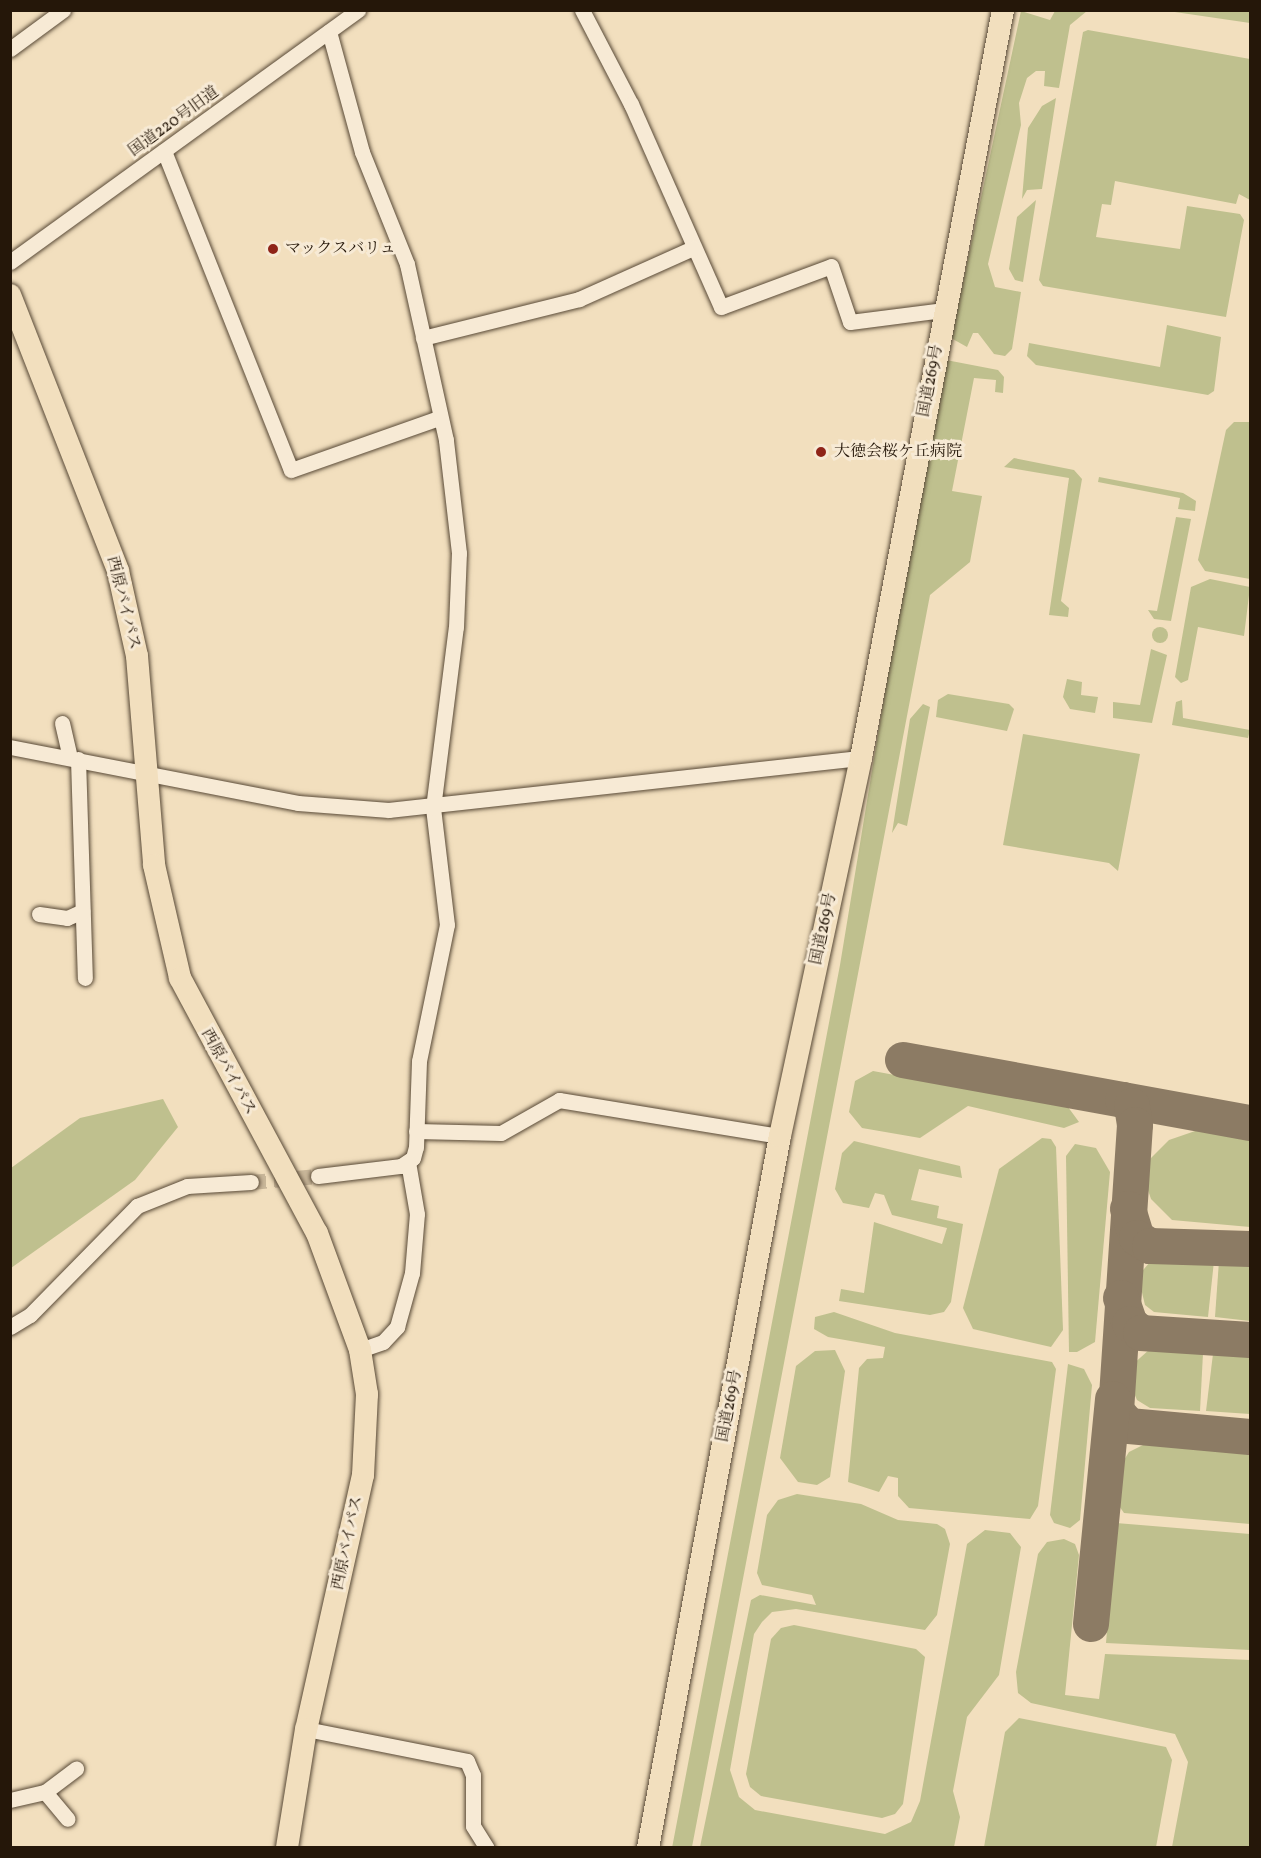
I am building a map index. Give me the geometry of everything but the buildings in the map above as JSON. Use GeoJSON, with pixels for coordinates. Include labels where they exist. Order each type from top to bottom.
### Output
{"type":"FeatureCollection","features":[{"type":"Feature","properties":{"kind":"highway","name":"国道269号"},"geometry":{"type":"LineString","coordinates":[[648,1848],[780,1136],[861,758],[944,310],[1003,10]]}},
{"type":"Feature","properties":{"kind":"highway","name":"西原バイパス"},"geometry":{"type":"LineString","coordinates":[[10,295],[118,571],[137,656],[154,865],[180,978],[317,1233],[360,1350],[367,1394],[363,1475],[306,1729],[287,1848]]}},
{"type":"Feature","properties":{"kind":"street"},"geometry":{"type":"LineString","coordinates":[[10,48],[63,10]]}},
{"type":"Feature","properties":{"kind":"street"},"geometry":{"type":"LineString","coordinates":[[582,10],[631,104],[720,307],[831,266],[850,322],[944,310]]}},
{"type":"Feature","properties":{"kind":"street","name":"国道220号旧道"},"geometry":{"type":"LineString","coordinates":[[10,262],[353,12]]}},
{"type":"Feature","properties":{"kind":"street"},"geometry":{"type":"LineString","coordinates":[[329,31],[362,152],[407,264],[439,418],[459,554],[456,627],[433,808],[447,925],[419,1060],[416,1147],[408,1162],[417,1214],[412,1273],[397,1327],[383,1342],[360,1350]]}},
{"type":"Feature","properties":{"kind":"street"},"geometry":{"type":"LineString","coordinates":[[164,151],[291,471],[439,418]]}},
{"type":"Feature","properties":{"kind":"street"},"geometry":{"type":"LineString","coordinates":[[423,338],[579,299],[693,248]]}},
{"type":"Feature","properties":{"kind":"street"},"geometry":{"type":"LineString","coordinates":[[62,723],[74,758],[85,978]]}},
{"type":"Feature","properties":{"kind":"street"},"geometry":{"type":"LineString","coordinates":[[10,747],[148,772],[297,803],[433,808],[861,758]]}},
{"type":"Feature","properties":{"kind":"street"},"geometry":{"type":"LineString","coordinates":[[39,914],[67,918],[83,911]]}},
{"type":"Feature","properties":{"kind":"street"},"geometry":{"type":"LineString","coordinates":[[416,1131],[501,1133],[559,1100],[780,1136]]}},
{"type":"Feature","properties":{"kind":"street"},"geometry":{"type":"LineString","coordinates":[[318,1176],[408,1162]]}},
{"type":"Feature","properties":{"kind":"street"},"geometry":{"type":"LineString","coordinates":[[10,1327],[30,1315],[137,1206],[187,1186],[251,1182]]}},
{"type":"Feature","properties":{"kind":"street"},"geometry":{"type":"LineString","coordinates":[[306,1729],[467,1761],[473,1775],[473,1826],[487,1848]]}},
{"type":"Feature","properties":{"kind":"street"},"geometry":{"type":"LineString","coordinates":[[10,1800],[45,1792],[76,1769]]}},
{"type":"Feature","properties":{"kind":"street"},"geometry":{"type":"LineString","coordinates":[[45,1792],[69,1819]]}},
{"type":"Feature","properties":{"kind":"green space"},"geometry":{"type":"Polygon","coordinates":[[[1021,11],[1050,20],[1055,11],[1087,11],[1070,25],[1059,88],[1044,86],[1045,71],[1036,71],[1027,78],[1019,103],[1021,125],[988,264],[995,287],[1021,292],[1012,349],[1005,356],[994,354],[978,333],[973,333],[967,347],[951,338],[1021,11]]]}},
{"type":"Feature","properties":{"kind":"green space"},"geometry":{"type":"Polygon","coordinates":[[[1168,11],[1250,11],[1250,23],[1168,11]]]}},
{"type":"Feature","properties":{"kind":"green space"},"geometry":{"type":"Polygon","coordinates":[[[1088,30],[1250,59],[1250,200],[1239,194],[1236,204],[1115,181],[1111,205],[1102,204],[1096,237],[1180,249],[1187,206],[1240,214],[1244,220],[1226,317],[1043,286],[1039,280],[1083,32],[1088,30]]]}},
{"type":"Feature","properties":{"kind":"green space"},"geometry":{"type":"Polygon","coordinates":[[[1056,98],[1042,189],[1027,190],[1022,199],[1028,128],[1042,106],[1056,98]]]}},
{"type":"Feature","properties":{"kind":"green space"},"geometry":{"type":"Polygon","coordinates":[[[1036,200],[1023,282],[1015,280],[1009,269],[1017,217],[1036,200]]]}},
{"type":"Feature","properties":{"kind":"green space"},"geometry":{"type":"Polygon","coordinates":[[[1167,325],[1221,337],[1214,391],[1208,395],[1036,365],[1027,356],[1029,343],[1160,367],[1167,325]]]}},
{"type":"Feature","properties":{"kind":"green space"},"geometry":{"type":"Polygon","coordinates":[[[946,360],[998,370],[1004,377],[1003,393],[995,392],[996,380],[974,378],[952,491],[982,496],[970,562],[930,595],[692,1847],[672,1848],[840,965],[921,473],[946,360]]]}},
{"type":"Feature","properties":{"kind":"green space"},"geometry":{"type":"Polygon","coordinates":[[[1234,422],[1250,422],[1250,579],[1205,571],[1198,560],[1226,430],[1234,422]]]}},
{"type":"Feature","properties":{"kind":"green space"},"geometry":{"type":"Polygon","coordinates":[[[1014,458],[1074,470],[1082,479],[1061,601],[1069,608],[1068,617],[1049,615],[1069,478],[1004,467],[1014,458]]]}},
{"type":"Feature","properties":{"kind":"green space"},"geometry":{"type":"Polygon","coordinates":[[[1099,477],[1183,493],[1196,501],[1195,511],[1178,509],[1180,498],[1098,482],[1099,477]]]}},
{"type":"Feature","properties":{"kind":"green space"},"geometry":{"type":"Polygon","coordinates":[[[1176,517],[1191,519],[1171,621],[1154,619],[1148,610],[1157,611],[1176,517]]]}},
{"type":"Feature","properties":{"kind":"green space"},"geometry":{"type":"Polygon","coordinates":[[[1210,579],[1250,587],[1244,636],[1198,627],[1188,680],[1181,683],[1175,677],[1191,587],[1210,579]]]}},
{"type":"Feature","properties":{"kind":"green space"},"geometry":{"type":"Polygon","coordinates":[[[1160,627],[1166,629],[1168,635],[1166,641],[1160,643],[1154,641],[1152,635],[1154,629],[1160,627]]]}},
{"type":"Feature","properties":{"kind":"green space"},"geometry":{"type":"Polygon","coordinates":[[[1151,649],[1167,655],[1152,723],[1113,718],[1113,702],[1140,705],[1151,649]]]}},
{"type":"Feature","properties":{"kind":"green space"},"geometry":{"type":"Polygon","coordinates":[[[1067,679],[1082,682],[1081,695],[1098,697],[1095,713],[1070,709],[1063,697],[1067,679]]]}},
{"type":"Feature","properties":{"kind":"green space"},"geometry":{"type":"Polygon","coordinates":[[[948,694],[1009,704],[1014,709],[1007,731],[936,717],[938,700],[948,694]]]}},
{"type":"Feature","properties":{"kind":"green space"},"geometry":{"type":"Polygon","coordinates":[[[1182,700],[1183,718],[1250,730],[1248,738],[1172,725],[1176,702],[1182,700]]]}},
{"type":"Feature","properties":{"kind":"green space"},"geometry":{"type":"Polygon","coordinates":[[[923,704],[930,707],[907,826],[898,823],[892,833],[910,719],[923,704]]]}},
{"type":"Feature","properties":{"kind":"green space"},"geometry":{"type":"Polygon","coordinates":[[[1023,734],[1140,754],[1118,871],[1109,863],[1003,845],[1023,734]]]}},
{"type":"Feature","properties":{"kind":"green space"},"geometry":{"type":"Polygon","coordinates":[[[873,1071],[1068,1107],[1079,1122],[1064,1128],[968,1106],[920,1138],[862,1128],[849,1112],[855,1081],[873,1071]]]}},
{"type":"Feature","properties":{"kind":"green space"},"geometry":{"type":"Polygon","coordinates":[[[163,1099],[178,1127],[135,1180],[11,1268],[11,1168],[80,1118],[163,1099]]]}},
{"type":"Feature","properties":{"kind":"green space"},"geometry":{"type":"Polygon","coordinates":[[[1201,1129],[1250,1139],[1250,1227],[1172,1220],[1151,1199],[1145,1181],[1150,1159],[1169,1140],[1201,1129]]]}},
{"type":"Feature","properties":{"kind":"green space"},"geometry":{"type":"Polygon","coordinates":[[[1042,1138],[1051,1139],[1056,1147],[1063,1330],[1051,1347],[973,1329],[963,1308],[999,1169],[1042,1138]]]}},
{"type":"Feature","properties":{"kind":"green space"},"geometry":{"type":"Polygon","coordinates":[[[854,1141],[960,1166],[962,1178],[919,1169],[911,1200],[939,1206],[937,1218],[963,1224],[951,1302],[944,1312],[930,1315],[839,1301],[841,1289],[864,1293],[874,1222],[942,1244],[947,1228],[892,1215],[884,1195],[875,1193],[869,1208],[843,1203],[835,1189],[842,1153],[854,1141]]]}},
{"type":"Feature","properties":{"kind":"green space"},"geometry":{"type":"Polygon","coordinates":[[[1075,1144],[1096,1148],[1110,1172],[1095,1342],[1077,1352],[1069,1352],[1066,1156],[1075,1144]]]}},
{"type":"Feature","properties":{"kind":"green space"},"geometry":{"type":"Polygon","coordinates":[[[1156,1255],[1214,1261],[1208,1317],[1154,1312],[1145,1305],[1138,1276],[1156,1255]]]}},
{"type":"Feature","properties":{"kind":"green space"},"geometry":{"type":"Polygon","coordinates":[[[1219,1261],[1250,1263],[1250,1321],[1215,1317],[1219,1261]]]}},
{"type":"Feature","properties":{"kind":"green space"},"geometry":{"type":"Polygon","coordinates":[[[834,1312],[895,1333],[1052,1362],[1056,1369],[1038,1506],[1030,1519],[909,1508],[898,1496],[898,1478],[888,1476],[879,1492],[848,1482],[859,1368],[867,1359],[883,1358],[885,1347],[828,1337],[814,1329],[815,1317],[834,1312]]]}},
{"type":"Feature","properties":{"kind":"green space"},"geometry":{"type":"Polygon","coordinates":[[[1150,1349],[1203,1353],[1200,1411],[1150,1408],[1137,1400],[1129,1382],[1131,1366],[1150,1349]]]}},
{"type":"Feature","properties":{"kind":"green space"},"geometry":{"type":"Polygon","coordinates":[[[835,1350],[845,1371],[830,1477],[817,1485],[798,1482],[780,1458],[796,1366],[815,1351],[835,1350]]]}},
{"type":"Feature","properties":{"kind":"green space"},"geometry":{"type":"Polygon","coordinates":[[[1213,1354],[1250,1357],[1250,1414],[1206,1411],[1213,1354]]]}},
{"type":"Feature","properties":{"kind":"green space"},"geometry":{"type":"Polygon","coordinates":[[[1068,1364],[1084,1369],[1092,1385],[1080,1520],[1070,1528],[1054,1523],[1050,1515],[1068,1364]]]}},
{"type":"Feature","properties":{"kind":"green space"},"geometry":{"type":"Polygon","coordinates":[[[1147,1443],[1250,1451],[1250,1524],[1124,1513],[1117,1503],[1119,1468],[1129,1452],[1147,1443]]]}},
{"type":"Feature","properties":{"kind":"green space"},"geometry":{"type":"Polygon","coordinates":[[[797,1494],[861,1504],[898,1520],[937,1524],[945,1529],[950,1544],[937,1615],[925,1630],[796,1609],[772,1612],[762,1622],[754,1634],[730,1770],[739,1797],[755,1810],[885,1834],[911,1822],[920,1801],[967,1544],[985,1530],[1010,1533],[1021,1547],[999,1675],[967,1717],[953,1791],[960,1817],[954,1847],[700,1847],[751,1600],[760,1595],[816,1605],[812,1595],[762,1585],[757,1573],[767,1515],[778,1500],[797,1494]]]}},
{"type":"Feature","properties":{"kind":"green space"},"geometry":{"type":"Polygon","coordinates":[[[1116,1523],[1250,1534],[1250,1650],[1106,1643],[1116,1523]]]}},
{"type":"Feature","properties":{"kind":"green space"},"geometry":{"type":"Polygon","coordinates":[[[1064,1539],[1075,1544],[1079,1555],[1065,1695],[1099,1699],[1105,1654],[1250,1660],[1250,1847],[1172,1847],[1188,1762],[1175,1734],[1031,1703],[1018,1693],[1016,1672],[1038,1554],[1047,1542],[1064,1539]]]}},
{"type":"Feature","properties":{"kind":"green space"},"geometry":{"type":"Polygon","coordinates":[[[794,1625],[916,1649],[925,1657],[903,1804],[895,1814],[882,1818],[761,1796],[750,1787],[746,1774],[771,1639],[781,1628],[794,1625]]]}},
{"type":"Feature","properties":{"kind":"green space"},"geometry":{"type":"Polygon","coordinates":[[[1019,1718],[1166,1747],[1172,1760],[1156,1847],[984,1847],[1005,1732],[1019,1718]]]}},
{"type":"Feature","properties":{"kind":"taxiway"},"geometry":{"type":"LineString","coordinates":[[903,1060],[1250,1123]]}},
{"type":"Feature","properties":{"kind":"taxiway"},"geometry":{"type":"LineString","coordinates":[[1123,1100],[1132,1106],[1135,1125],[1116,1411],[1129,1426],[1250,1437]]}},
{"type":"Feature","properties":{"kind":"taxiway"},"geometry":{"type":"LineString","coordinates":[[1128,1209],[1137,1238],[1150,1246],[1250,1249]]}},
{"type":"Feature","properties":{"kind":"taxiway"},"geometry":{"type":"LineString","coordinates":[[1121,1298],[1130,1324],[1141,1333],[1250,1340]]}},
{"type":"Feature","properties":{"kind":"taxiway"},"geometry":{"type":"LineString","coordinates":[[1091,1624],[1113,1399]]}},
{"type":"Feature","properties":{"kind":"tunnel"},"geometry":{"type":"LineString","coordinates":[[251,1182],[318,1176]]}},
{"type":"Feature","properties":{"kind":"place","name":"マックスバリュ"},"geometry":{"type":"Point","coordinates":[273,249]}},
{"type":"Feature","properties":{"kind":"place","name":"大徳会桜ケ丘病院"},"geometry":{"type":"Point","coordinates":[821,452]}}]}
